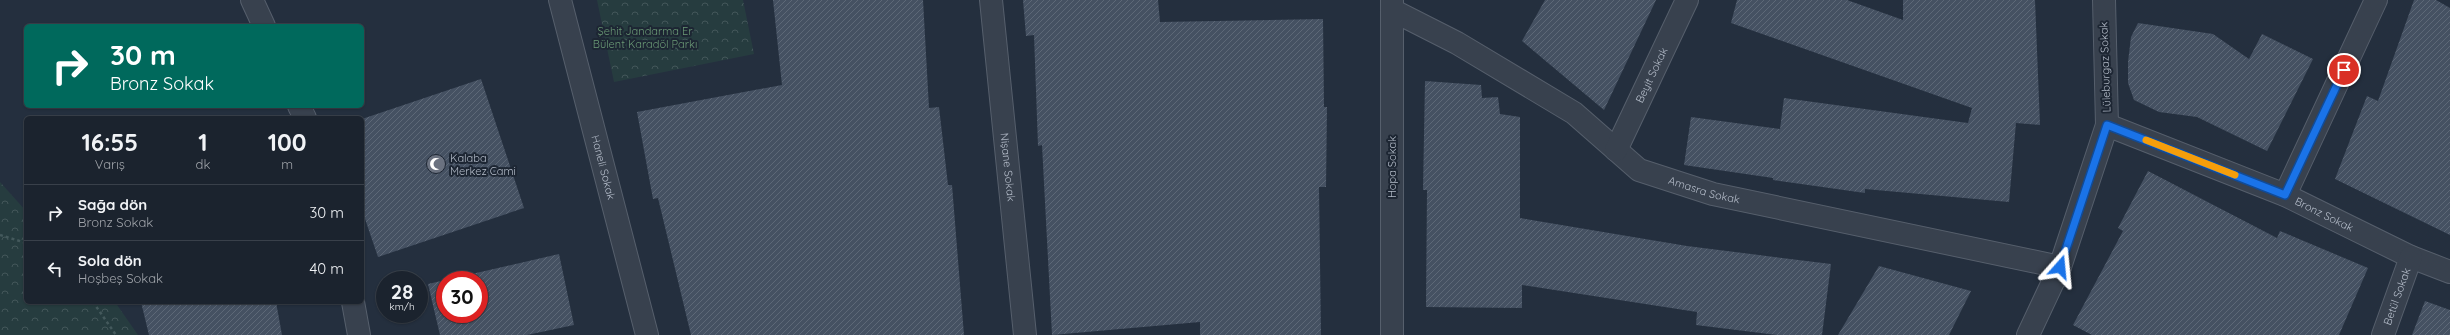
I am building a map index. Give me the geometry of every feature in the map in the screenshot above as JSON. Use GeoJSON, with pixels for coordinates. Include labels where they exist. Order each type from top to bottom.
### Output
{"type":"FeatureCollection","features":[{"type":"Feature","properties":{"kind":"street"},"geometry":{"type":"LineString","coordinates":[[252,0],[263,24]]}},
{"type":"Feature","properties":{"kind":"street","name":"Haneli Sokak"},"geometry":{"type":"LineString","coordinates":[[560,0],[647,335]]}},
{"type":"Feature","properties":{"kind":"street","name":"Nişane Sokak"},"geometry":{"type":"LineString","coordinates":[[991,0],[1025,335]]}},
{"type":"Feature","properties":{"kind":"street","name":"Beyit Sokak"},"geometry":{"type":"LineString","coordinates":[[1616,150],[1687,0]]}},
{"type":"Feature","properties":{"kind":"street","name":"Lüleburgaz Sokak"},"geometry":{"type":"LineString","coordinates":[[2028,335],[2060,267],[2107,125],[2104,0]]}},
{"type":"Feature","properties":{"kind":"street"},"geometry":{"type":"LineString","coordinates":[[2285,195],[2376,0]]}},
{"type":"Feature","properties":{"kind":"street","name":"Amasra Sokak"},"geometry":{"type":"LineString","coordinates":[[1392,5],[1574,113],[1639,170],[1713,194],[2060,267]]}},
{"type":"Feature","properties":{"kind":"street","name":"Hopa Sokak"},"geometry":{"type":"LineString","coordinates":[[1392,5],[1392,335]]}},
{"type":"Feature","properties":{"kind":"street","name":"Bronz Sokak"},"geometry":{"type":"LineString","coordinates":[[2107,125],[2285,195],[2412,258],[2450,272]]}},
{"type":"Feature","properties":{"kind":"street","name":"Betül Sokak"},"geometry":{"type":"LineString","coordinates":[[2383,335],[2412,258]]}},
{"type":"Feature","properties":{"kind":"street"},"geometry":{"type":"LineString","coordinates":[[353,304],[359,335]]}},
{"type":"Feature","properties":{"kind":"path"},"geometry":{"type":"LineString","coordinates":[[0,235],[24,242]]}},
{"type":"Feature","properties":{"kind":"path"},"geometry":{"type":"LineString","coordinates":[[94,304],[116,335]]}},
{"type":"Feature","properties":{"kind":"green space","name":"Şehit Jandarma Er Bülent Karadöl Parkı"},"geometry":{"type":"Polygon","coordinates":[[[597,0],[743,0],[754,54],[614,82],[597,0]]]}},
{"type":"Feature","properties":{"kind":"green space"},"geometry":{"type":"Polygon","coordinates":[[[0,182],[24,209],[24,304],[116,304],[138,335],[0,335],[0,182]]]}},
{"type":"Feature","properties":{"kind":"building"},"geometry":{"type":"Polygon","coordinates":[[[773,0],[923,0],[929,108],[939,107],[948,185],[952,185],[964,335],[691,335],[658,198],[653,199],[637,112],[782,85],[773,0]]]}},
{"type":"Feature","properties":{"kind":"building"},"geometry":{"type":"Polygon","coordinates":[[[1023,0],[1158,0],[1160,22],[1323,19],[1324,107],[1327,107],[1326,187],[1319,187],[1321,335],[1200,335],[1200,322],[1052,335],[1042,145],[1038,146],[1034,35],[1026,36],[1023,0]]]}},
{"type":"Feature","properties":{"kind":"building"},"geometry":{"type":"Polygon","coordinates":[[[1545,0],[1656,0],[1604,110],[1522,41],[1545,0]]]}},
{"type":"Feature","properties":{"kind":"building"},"geometry":{"type":"Polygon","coordinates":[[[1737,0],[1847,0],[1903,20],[1903,0],[2035,0],[2040,125],[2016,123],[2009,202],[1865,189],[1865,193],[1773,180],[1773,178],[1684,165],[1691,117],[1780,129],[1784,98],[1968,123],[1972,108],[1731,23],[1737,0]]]}},
{"type":"Feature","properties":{"kind":"building"},"geometry":{"type":"Polygon","coordinates":[[[2414,0],[2436,0],[2450,8],[2450,235],[2335,179],[2367,96],[2378,101],[2414,0]]]}},
{"type":"Feature","properties":{"kind":"building"},"geometry":{"type":"Polygon","coordinates":[[[2138,23],[2213,34],[2249,59],[2262,34],[2313,59],[2267,151],[2197,117],[2159,112],[2134,100],[2128,83],[2128,62],[2131,37],[2138,23]]]}},
{"type":"Feature","properties":{"kind":"building","name":"Kalaba Merkez Cami"},"geometry":{"type":"Polygon","coordinates":[[[481,79],[524,208],[378,257],[364,216],[364,118],[481,79]]]}},
{"type":"Feature","properties":{"kind":"building"},"geometry":{"type":"Polygon","coordinates":[[[1425,81],[1481,85],[1482,98],[1498,97],[1500,114],[1520,117],[1520,218],[1687,246],[1831,264],[1822,335],[1777,335],[1696,325],[1697,312],[1522,285],[1522,308],[1426,307],[1427,190],[1423,190],[1425,81]]]}},
{"type":"Feature","properties":{"kind":"building"},"geometry":{"type":"Polygon","coordinates":[[[2148,171],[2277,238],[2280,231],[2368,268],[2339,335],[2092,335],[2073,325],[2123,231],[2118,228],[2148,171]]]}},
{"type":"Feature","properties":{"kind":"building"},"geometry":{"type":"Polygon","coordinates":[[[559,254],[574,325],[527,335],[440,335],[437,323],[488,323],[488,271],[484,271],[559,254]]]}},
{"type":"Feature","properties":{"kind":"building"},"geometry":{"type":"Polygon","coordinates":[[[1879,266],[1971,291],[1949,335],[1838,335],[1879,266]]]}},
{"type":"Feature","properties":{"kind":"building"},"geometry":{"type":"Polygon","coordinates":[[[436,282],[436,318],[428,284],[436,282]]]}},
{"type":"Feature","properties":{"kind":"building"},"geometry":{"type":"Polygon","coordinates":[[[2425,301],[2450,310],[2450,335],[2412,335],[2425,301]]]}},
{"type":"Feature","properties":{"kind":"building"},"geometry":{"type":"Polygon","coordinates":[[[141,304],[276,304],[282,335],[149,335],[141,304]]]}},
{"type":"Feature","properties":{"kind":"slow traffic"},"geometry":{"type":"LineString","coordinates":[[2146,140],[2235,175]]}},
{"type":"Feature","properties":{"kind":"place","name":"Kalaba Merkez Cami"},"geometry":{"type":"Point","coordinates":[436,164]}},
{"type":"Feature","properties":{"kind":"route"},"geometry":{"type":"LineString","coordinates":[[2060,267],[2107,125],[2285,195],[2344,70]]}}]}
